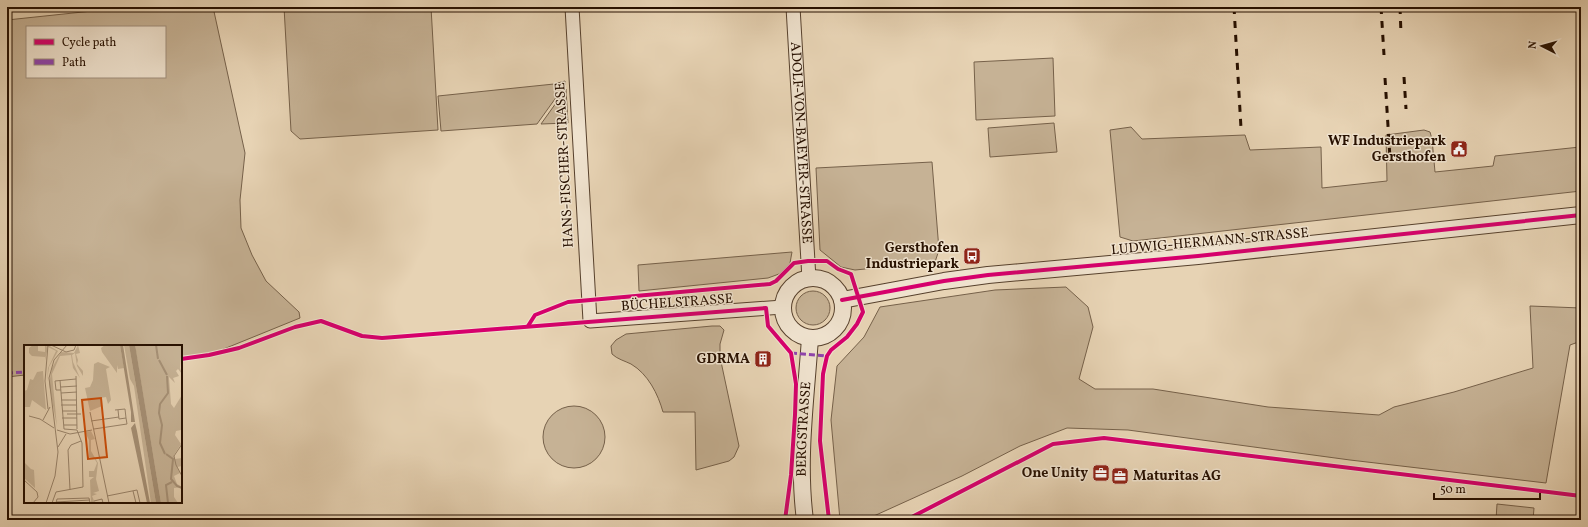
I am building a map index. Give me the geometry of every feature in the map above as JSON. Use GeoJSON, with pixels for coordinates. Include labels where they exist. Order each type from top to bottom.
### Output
{"type":"FeatureCollection","features":[{"type":"Feature","properties":{"kind":"street","name":"HANS-FISCHER-STRASSE"},"geometry":{"type":"LineString","coordinates":[[572,7],[590,321]]}},
{"type":"Feature","properties":{"kind":"street","name":"ADOLF-VON-BAEYER-STRASSE"},"geometry":{"type":"LineString","coordinates":[[793,7],[809,278]]}},
{"type":"Feature","properties":{"kind":"street","name":"LUDWIG-HERMANN-STRASSE"},"geometry":{"type":"LineString","coordinates":[[842,300],[944,281],[988,275],[1198,256],[1581,215]]}},
{"type":"Feature","properties":{"kind":"street"},"geometry":{"type":"LineString","coordinates":[[809,278],[822,280],[831,284],[838,292],[842,300],[843,310],[840,320],[835,328],[818,338],[798,335],[785,320],[783,307],[784,301],[791,288],[803,280],[809,278]]}},
{"type":"Feature","properties":{"kind":"street","name":"BÜCHELSTRASSE"},"geometry":{"type":"LineString","coordinates":[[590,321],[783,307]]}},
{"type":"Feature","properties":{"kind":"street","name":"BERGSTRASSE"},"geometry":{"type":"LineString","coordinates":[[805,520],[802,463],[810,338]]}},
{"type":"Feature","properties":{"kind":"shaded area"},"geometry":{"type":"Polygon","coordinates":[[[130,7],[213,7],[245,153],[240,200],[241,228],[252,255],[266,281],[299,312],[300,318],[209,355],[182,358],[182,345],[24,345],[24,375],[7,377],[7,20],[130,7]]]}},
{"type":"Feature","properties":{"kind":"shaded area"},"geometry":{"type":"Polygon","coordinates":[[[284,7],[431,7],[438,130],[300,139],[291,131],[284,7]]]}},
{"type":"Feature","properties":{"kind":"shaded area"},"geometry":{"type":"Polygon","coordinates":[[[1053,58],[1055,116],[976,120],[974,62],[1053,58]]]}},
{"type":"Feature","properties":{"kind":"shaded area"},"geometry":{"type":"Polygon","coordinates":[[[565,81],[565,85],[537,124],[441,131],[438,96],[554,84],[565,81]]]}},
{"type":"Feature","properties":{"kind":"shaded area"},"geometry":{"type":"Polygon","coordinates":[[[566,89],[568,123],[541,124],[566,89]]]}},
{"type":"Feature","properties":{"kind":"shaded area"},"geometry":{"type":"Polygon","coordinates":[[[1054,123],[1057,152],[990,157],[988,128],[1054,123]]]}},
{"type":"Feature","properties":{"kind":"shaded area"},"geometry":{"type":"Polygon","coordinates":[[[1131,127],[1142,139],[1245,135],[1250,150],[1321,147],[1322,188],[1387,181],[1386,135],[1424,130],[1430,132],[1435,172],[1493,166],[1495,156],[1580,147],[1581,191],[1133,241],[1120,237],[1110,130],[1131,127]]]}},
{"type":"Feature","properties":{"kind":"shaded area"},"geometry":{"type":"Polygon","coordinates":[[[932,162],[939,250],[935,262],[855,270],[841,267],[820,250],[816,168],[932,162]]]}},
{"type":"Feature","properties":{"kind":"shaded area"},"geometry":{"type":"Polygon","coordinates":[[[792,252],[790,263],[779,274],[768,278],[639,291],[638,265],[792,252]]]}},
{"type":"Feature","properties":{"kind":"shaded area"},"geometry":{"type":"Polygon","coordinates":[[[1066,287],[1088,307],[1093,327],[1079,379],[1095,389],[1153,389],[1268,407],[1379,415],[1394,407],[1454,392],[1533,368],[1530,306],[1581,308],[1581,341],[1570,345],[1546,483],[1350,460],[1128,430],[1067,428],[1020,446],[962,476],[865,520],[840,520],[831,420],[837,366],[864,337],[880,307],[995,290],[1066,287]]]}},
{"type":"Feature","properties":{"kind":"shaded area"},"geometry":{"type":"Polygon","coordinates":[[[813,291],[825,296],[830,308],[825,320],[813,325],[801,320],[796,308],[801,296],[813,291]]]}},
{"type":"Feature","properties":{"kind":"shaded area"},"geometry":{"type":"Polygon","coordinates":[[[720,326],[724,330],[720,344],[720,357],[739,446],[734,457],[729,461],[696,470],[695,412],[663,412],[652,385],[637,368],[612,354],[611,346],[616,340],[626,334],[720,326]]]}},
{"type":"Feature","properties":{"kind":"shaded area"},"geometry":{"type":"Polygon","coordinates":[[[568,406],[580,406],[596,415],[603,425],[605,437],[603,449],[596,459],[580,468],[568,468],[557,463],[548,454],[543,443],[543,431],[548,420],[557,411],[568,406]]]}},
{"type":"Feature","properties":{"kind":"shaded area"},"geometry":{"type":"Polygon","coordinates":[[[1497,504],[1534,508],[1533,520],[1496,520],[1497,504]]]}},
{"type":"Feature","properties":{"kind":"railway"},"geometry":{"type":"LineString","coordinates":[[1234,7],[1241,128]]}},
{"type":"Feature","properties":{"kind":"railway"},"geometry":{"type":"LineString","coordinates":[[1381,7],[1384,55]]}},
{"type":"Feature","properties":{"kind":"railway"},"geometry":{"type":"LineString","coordinates":[[1400,7],[1401,34]]}},
{"type":"Feature","properties":{"kind":"railway"},"geometry":{"type":"LineString","coordinates":[[1404,77],[1406,109]]}},
{"type":"Feature","properties":{"kind":"railway"},"geometry":{"type":"LineString","coordinates":[[1385,78],[1390,158]]}},
{"type":"Feature","properties":{"kind":"marked path"},"geometry":{"type":"LineString","coordinates":[[791,353],[827,356]]}},
{"type":"Feature","properties":{"kind":"marked path"},"geometry":{"type":"LineString","coordinates":[[7,373],[24,372]]}},
{"type":"Feature","properties":{"kind":"cycle path"},"geometry":{"type":"LineString","coordinates":[[842,300],[944,281],[988,275],[1198,256],[1581,215]]}},
{"type":"Feature","properties":{"kind":"cycle path"},"geometry":{"type":"LineString","coordinates":[[528,326],[535,315],[568,302],[770,284],[776,281],[794,263],[827,261],[838,269],[851,274],[863,312],[857,324],[847,337],[831,350],[827,356],[823,374],[820,441],[829,520]]}},
{"type":"Feature","properties":{"kind":"cycle path"},"geometry":{"type":"LineString","coordinates":[[182,359],[209,355],[239,348],[295,327],[321,321],[362,336],[382,338],[766,308],[768,326],[791,353],[796,384],[791,475],[785,520]]}},
{"type":"Feature","properties":{"kind":"cycle path"},"geometry":{"type":"LineString","coordinates":[[906,520],[1053,444],[1104,438],[1581,496]]}},
{"type":"Feature","properties":{"kind":"place","name":"WF Industriepark Gersthofen"},"geometry":{"type":"Point","coordinates":[1459,149]}},
{"type":"Feature","properties":{"kind":"place","name":"Gersthofen Industriepark"},"geometry":{"type":"Point","coordinates":[972,256]}},
{"type":"Feature","properties":{"kind":"place","name":"GDRMA"},"geometry":{"type":"Point","coordinates":[763,359]}},
{"type":"Feature","properties":{"kind":"place","name":"One Unity"},"geometry":{"type":"Point","coordinates":[1101,473]}},
{"type":"Feature","properties":{"kind":"place","name":"Maturitas AG"},"geometry":{"type":"Point","coordinates":[1120,476]}}]}
